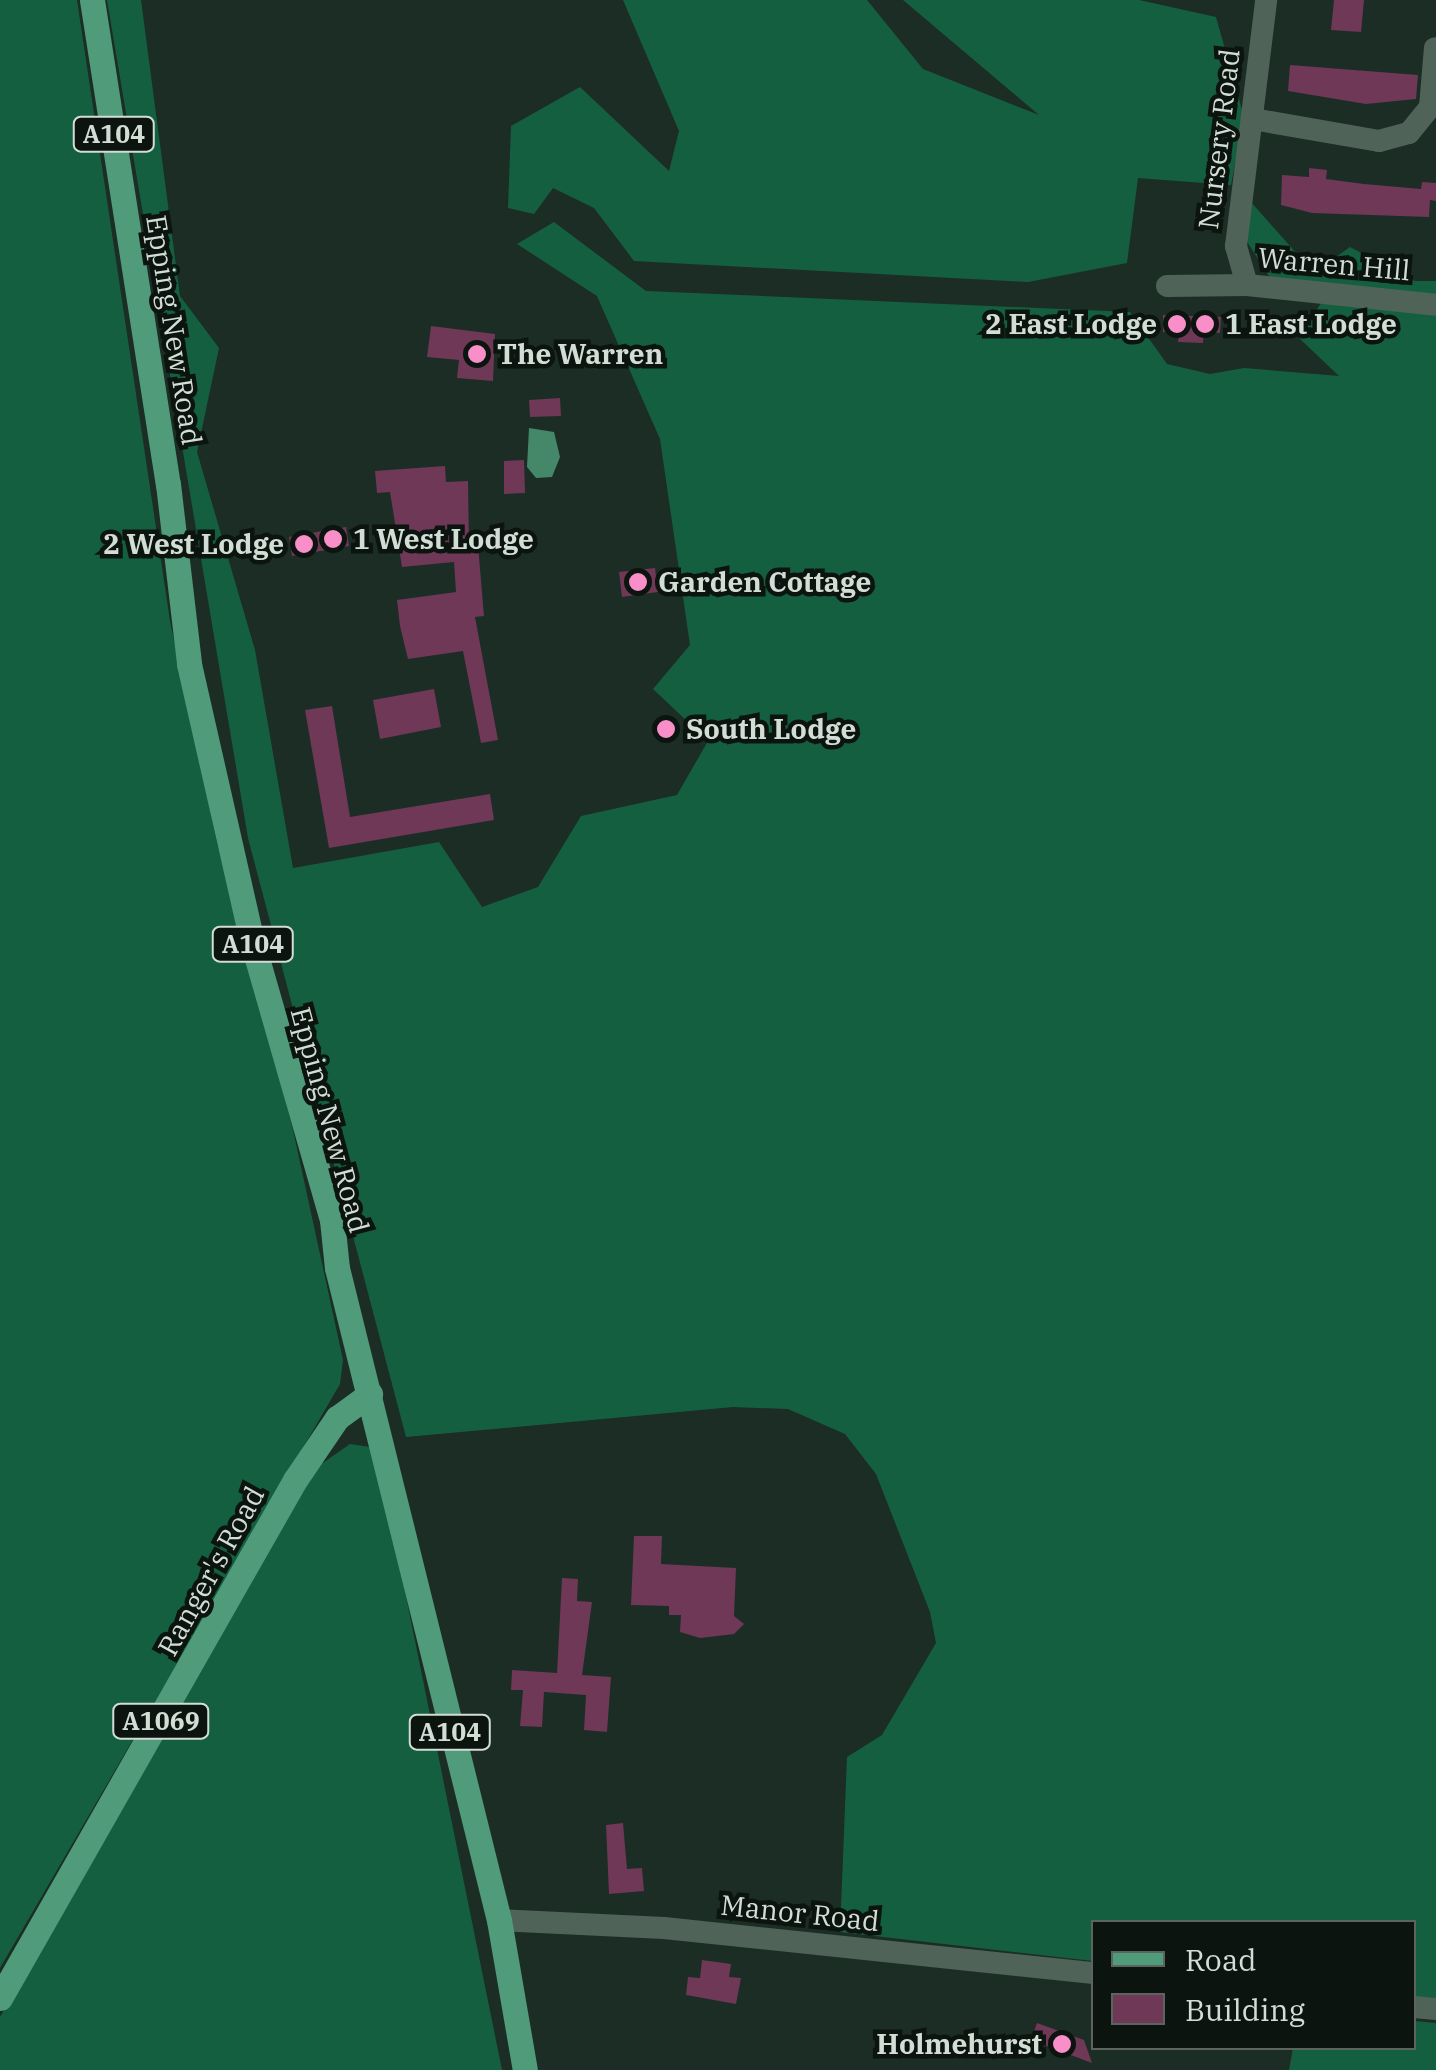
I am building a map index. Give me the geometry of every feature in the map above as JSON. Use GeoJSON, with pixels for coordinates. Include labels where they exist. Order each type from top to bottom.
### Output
{"type":"FeatureCollection","features":[{"type":"Feature","properties":{"kind":"main road","name":"Epping New Road"},"geometry":{"type":"LineString","coordinates":[[92,0],[165,468],[188,664],[252,941],[332,1220],[336,1268],[499,1920],[524,2070]]}},
{"type":"Feature","properties":{"kind":"main road","name":"Ranger's Road"},"geometry":{"type":"LineString","coordinates":[[0,1998],[295,1480],[337,1418],[370,1394]]}},
{"type":"Feature","properties":{"kind":"street","name":"Nursery Road"},"geometry":{"type":"LineString","coordinates":[[1247,285],[1236,246],[1266,0]]}},
{"type":"Feature","properties":{"kind":"street"},"geometry":{"type":"LineString","coordinates":[[1253,119],[1379,142],[1409,132],[1430,107],[1435,48]]}},
{"type":"Feature","properties":{"kind":"street","name":"Warren Hill"},"geometry":{"type":"LineString","coordinates":[[1167,286],[1247,285],[1436,305]]}},
{"type":"Feature","properties":{"kind":"street","name":"Manor Road"},"geometry":{"type":"LineString","coordinates":[[499,1920],[664,1928],[1091,1974]]}},
{"type":"Feature","properties":{"kind":"shaded area"},"geometry":{"type":"Polygon","coordinates":[[[0,0],[77,0],[170,621],[217,843],[293,1130],[343,1360],[340,1384],[0,1968],[0,0]]]}},
{"type":"Feature","properties":{"kind":"shaded area"},"geometry":{"type":"Polygon","coordinates":[[[107,0],[141,0],[180,296],[219,348],[197,452],[255,650],[293,868],[439,842],[482,907],[538,887],[581,816],[677,795],[708,741],[653,689],[690,645],[660,439],[597,296],[517,244],[554,222],[646,291],[1130,312],[1167,364],[1210,374],[1244,368],[1339,376],[1298,337],[1324,299],[1277,289],[1246,240],[1250,201],[1314,273],[1350,247],[1415,281],[1436,281],[1436,2000],[1416,1997],[1416,1920],[1091,1920],[1091,1961],[840,1932],[847,1757],[882,1735],[936,1643],[930,1612],[876,1474],[845,1434],[788,1409],[733,1407],[406,1437],[248,838],[107,0]]]}},
{"type":"Feature","properties":{"kind":"shaded area"},"geometry":{"type":"Polygon","coordinates":[[[623,0],[867,0],[923,69],[1039,115],[903,0],[1139,0],[1216,17],[1244,117],[1231,185],[1138,178],[1127,263],[1028,282],[634,261],[594,208],[553,188],[534,214],[508,208],[511,126],[580,87],[669,171],[679,131],[623,0]]]}},
{"type":"Feature","properties":{"kind":"shaded area"},"geometry":{"type":"Polygon","coordinates":[[[529,428],[554,432],[560,457],[552,477],[536,478],[527,467],[529,428]]]}},
{"type":"Feature","properties":{"kind":"shaded area"},"geometry":{"type":"Polygon","coordinates":[[[350,1444],[370,1447],[379,1463],[502,2070],[0,2070],[0,2017],[317,1467],[350,1444]]]}},
{"type":"Feature","properties":{"kind":"shaded area"},"geometry":{"type":"Polygon","coordinates":[[[1416,2021],[1436,2023],[1436,2070],[1289,2070],[1293,2050],[1416,2050],[1416,2021]]]}},
{"type":"Feature","properties":{"kind":"building"},"geometry":{"type":"Polygon","coordinates":[[[1334,0],[1364,0],[1361,32],[1331,30],[1334,0]]]}},
{"type":"Feature","properties":{"kind":"building"},"geometry":{"type":"Polygon","coordinates":[[[1290,65],[1418,75],[1416,99],[1366,104],[1288,91],[1290,65]]]}},
{"type":"Feature","properties":{"kind":"building"},"geometry":{"type":"Polygon","coordinates":[[[1309,168],[1327,170],[1326,179],[1364,184],[1421,189],[1422,182],[1436,183],[1436,201],[1430,200],[1429,217],[1312,213],[1281,205],[1282,175],[1309,177],[1309,168]]]}},
{"type":"Feature","properties":{"kind":"building"},"geometry":{"type":"Polygon","coordinates":[[[1163,315],[1221,317],[1220,333],[1204,332],[1203,343],[1178,342],[1179,332],[1163,332],[1163,315]]]}},
{"type":"Feature","properties":{"kind":"building","name":"The Warren"},"geometry":{"type":"Polygon","coordinates":[[[431,326],[495,334],[493,381],[457,378],[459,360],[427,357],[431,326]]]}},
{"type":"Feature","properties":{"kind":"building"},"geometry":{"type":"Polygon","coordinates":[[[560,398],[561,416],[530,417],[529,400],[560,398]]]}},
{"type":"Feature","properties":{"kind":"building"},"geometry":{"type":"Polygon","coordinates":[[[524,460],[525,493],[504,494],[504,461],[524,460]]]}},
{"type":"Feature","properties":{"kind":"building"},"geometry":{"type":"Polygon","coordinates":[[[445,466],[446,482],[468,481],[469,546],[478,545],[484,616],[475,617],[498,740],[481,743],[463,651],[408,659],[400,626],[397,600],[456,592],[454,562],[402,567],[390,492],[377,493],[375,471],[445,466]]]}},
{"type":"Feature","properties":{"kind":"building"},"geometry":{"type":"Polygon","coordinates":[[[346,527],[349,546],[292,556],[289,537],[346,527]]]}},
{"type":"Feature","properties":{"kind":"building","name":"Garden Cottage"},"geometry":{"type":"Polygon","coordinates":[[[655,568],[658,592],[622,597],[619,572],[655,568]]]}},
{"type":"Feature","properties":{"kind":"building"},"geometry":{"type":"Polygon","coordinates":[[[434,689],[441,727],[380,739],[373,700],[434,689]]]}},
{"type":"Feature","properties":{"kind":"building"},"geometry":{"type":"Polygon","coordinates":[[[332,706],[350,817],[490,794],[494,820],[329,848],[305,710],[332,706]]]}},
{"type":"Feature","properties":{"kind":"building"},"geometry":{"type":"Polygon","coordinates":[[[634,1536],[662,1536],[661,1564],[736,1568],[734,1616],[744,1624],[734,1634],[700,1638],[680,1632],[681,1615],[669,1615],[669,1606],[631,1605],[634,1536]]]}},
{"type":"Feature","properties":{"kind":"building"},"geometry":{"type":"Polygon","coordinates":[[[562,1578],[578,1579],[577,1601],[592,1602],[582,1675],[611,1677],[607,1732],[584,1730],[586,1695],[544,1692],[542,1727],[520,1726],[523,1690],[511,1690],[512,1670],[557,1673],[562,1578]]]}},
{"type":"Feature","properties":{"kind":"building"},"geometry":{"type":"Polygon","coordinates":[[[623,1823],[627,1869],[642,1868],[644,1891],[609,1894],[606,1825],[623,1823]]]}},
{"type":"Feature","properties":{"kind":"building"},"geometry":{"type":"Polygon","coordinates":[[[702,1960],[731,1964],[729,1977],[741,1978],[736,2004],[686,1995],[688,1977],[700,1978],[702,1960]]]}},
{"type":"Feature","properties":{"kind":"building","name":"Holmehurst"},"geometry":{"type":"Polygon","coordinates":[[[1037,2023],[1084,2040],[1092,2063],[1031,2040],[1037,2023]]]}},
{"type":"Feature","properties":{"kind":"place","name":"2 East Lodge"},"geometry":{"type":"Point","coordinates":[1177,324]}},
{"type":"Feature","properties":{"kind":"place","name":"1 East Lodge"},"geometry":{"type":"Point","coordinates":[1205,324]}},
{"type":"Feature","properties":{"kind":"place","name":"The Warren"},"geometry":{"type":"Point","coordinates":[477,354]}},
{"type":"Feature","properties":{"kind":"place","name":"1 West Lodge"},"geometry":{"type":"Point","coordinates":[333,539]}},
{"type":"Feature","properties":{"kind":"place","name":"2 West Lodge"},"geometry":{"type":"Point","coordinates":[304,544]}},
{"type":"Feature","properties":{"kind":"place","name":"Garden Cottage"},"geometry":{"type":"Point","coordinates":[638,582]}},
{"type":"Feature","properties":{"kind":"place","name":"South Lodge"},"geometry":{"type":"Point","coordinates":[666,729]}},
{"type":"Feature","properties":{"kind":"place","name":"Holmehurst"},"geometry":{"type":"Point","coordinates":[1062,2044]}}]}
